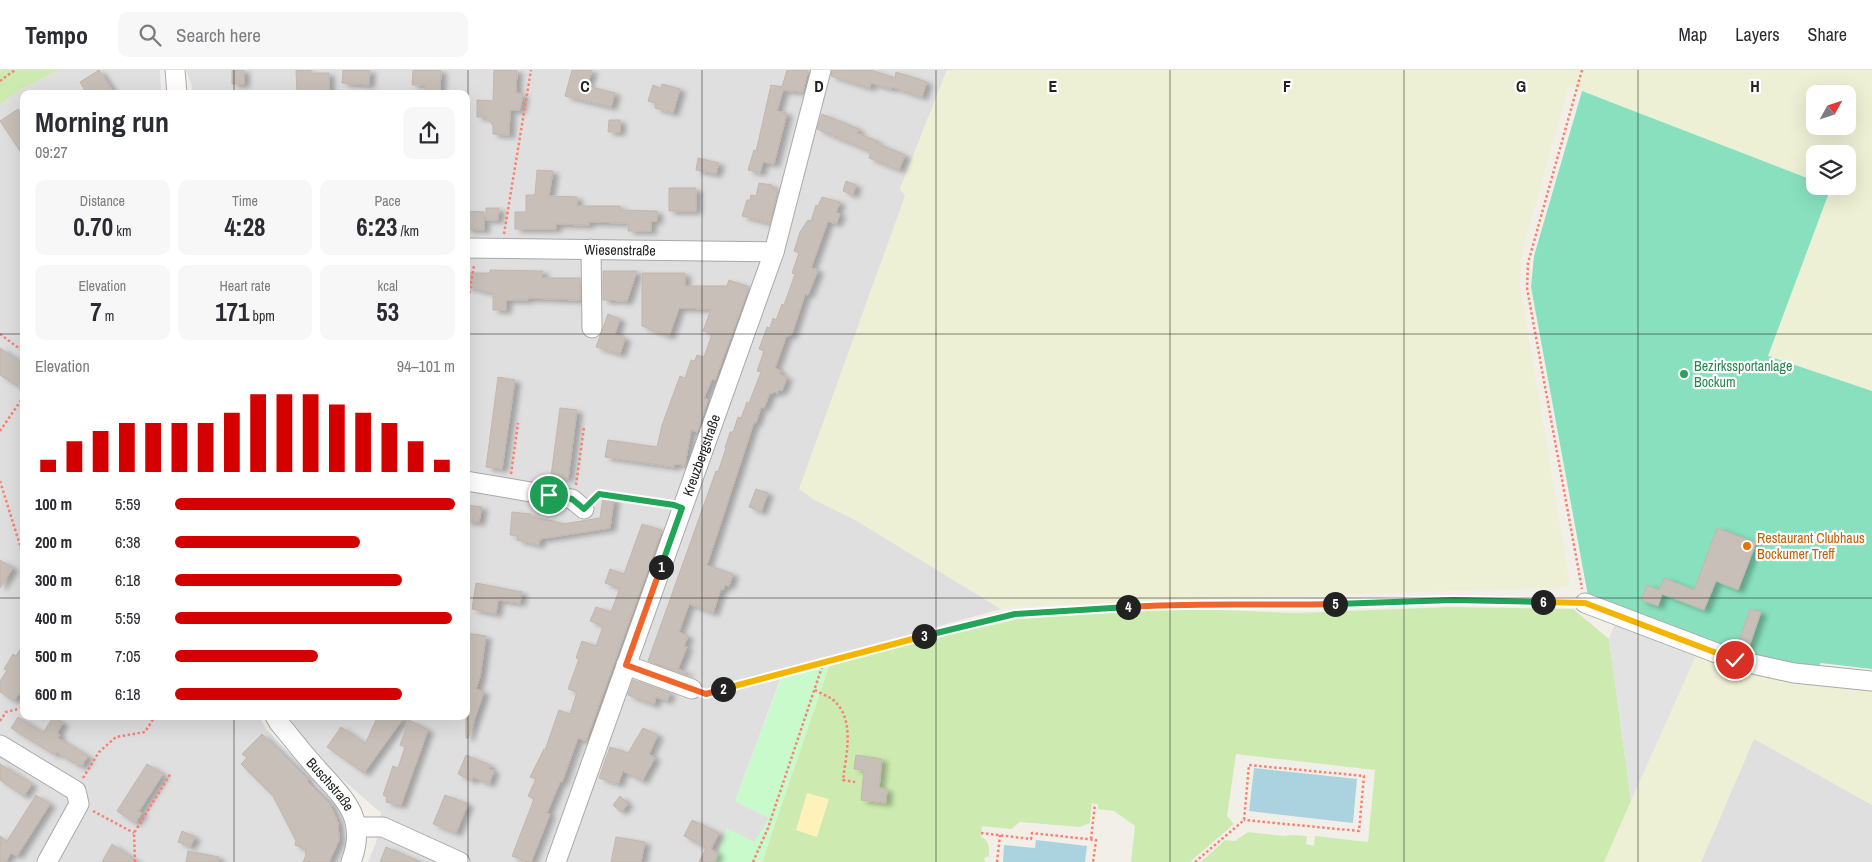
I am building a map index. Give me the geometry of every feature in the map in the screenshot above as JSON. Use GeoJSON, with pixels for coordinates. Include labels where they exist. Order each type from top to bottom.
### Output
{"type":"FeatureCollection","features":[{"type":"Feature","properties":{"kind":"street"},"geometry":{"type":"LineString","coordinates":[[175,70],[177,90]]}},
{"type":"Feature","properties":{"kind":"street","name":"Kreuzbergstraße"},"geometry":{"type":"LineString","coordinates":[[556,862],[774,252],[821,70]]}},
{"type":"Feature","properties":{"kind":"street","name":"Wiesenstraße"},"geometry":{"type":"LineString","coordinates":[[472,248],[774,252]]}},
{"type":"Feature","properties":{"kind":"street"},"geometry":{"type":"LineString","coordinates":[[591,249],[592,328]]}},
{"type":"Feature","properties":{"kind":"street"},"geometry":{"type":"LineString","coordinates":[[470,482],[509,488],[578,504]]}},
{"type":"Feature","properties":{"kind":"street"},"geometry":{"type":"LineString","coordinates":[[1585,603],[1735,660],[1794,673],[1872,681]]}},
{"type":"Feature","properties":{"kind":"street"},"geometry":{"type":"LineString","coordinates":[[626,665],[692,688]]}},
{"type":"Feature","properties":{"kind":"street","name":"Buschstraße"},"geometry":{"type":"LineString","coordinates":[[277,720],[314,766],[343,796],[350,808],[356,827],[356,848],[351,862]]}},
{"type":"Feature","properties":{"kind":"street"},"geometry":{"type":"LineString","coordinates":[[0,745],[77,797],[47,862]]}},
{"type":"Feature","properties":{"kind":"street"},"geometry":{"type":"LineString","coordinates":[[356,827],[383,827],[460,862]]}},
{"type":"Feature","properties":{"kind":"path"},"geometry":{"type":"LineString","coordinates":[[0,81],[15,70]]}},
{"type":"Feature","properties":{"kind":"path"},"geometry":{"type":"LineString","coordinates":[[502,248],[531,70]]}},
{"type":"Feature","properties":{"kind":"path"},"geometry":{"type":"LineString","coordinates":[[692,688],[706,694],[935,633],[1015,614],[1169,604],[1277,606],[1453,600],[1585,603],[1527,288],[1528,263],[1582,70]]}},
{"type":"Feature","properties":{"kind":"path"},"geometry":{"type":"LineString","coordinates":[[470,270],[472,248]]}},
{"type":"Feature","properties":{"kind":"path"},"geometry":{"type":"LineString","coordinates":[[0,334],[20,349]]}},
{"type":"Feature","properties":{"kind":"path"},"geometry":{"type":"LineString","coordinates":[[0,431],[20,402]]}},
{"type":"Feature","properties":{"kind":"path"},"geometry":{"type":"LineString","coordinates":[[509,488],[518,423]]}},
{"type":"Feature","properties":{"kind":"path"},"geometry":{"type":"LineString","coordinates":[[584,427],[575,489],[578,504],[599,494],[674,505],[682,508]]}},
{"type":"Feature","properties":{"kind":"path"},"geometry":{"type":"LineString","coordinates":[[0,481],[20,545]]}},
{"type":"Feature","properties":{"kind":"path"},"geometry":{"type":"LineString","coordinates":[[754,862],[768,828],[823,664]]}},
{"type":"Feature","properties":{"kind":"path"},"geometry":{"type":"LineString","coordinates":[[814,690],[831,698],[840,707],[848,731],[843,780],[854,782]]}},
{"type":"Feature","properties":{"kind":"path"},"geometry":{"type":"LineString","coordinates":[[0,721],[6,712],[20,708]]}},
{"type":"Feature","properties":{"kind":"path"},"geometry":{"type":"LineString","coordinates":[[134,832],[77,797],[99,752],[116,737],[144,732],[152,720]]}},
{"type":"Feature","properties":{"kind":"path"},"geometry":{"type":"LineString","coordinates":[[1195,862],[1244,820],[1249,765],[1364,776],[1359,831],[1244,820]]}},
{"type":"Feature","properties":{"kind":"path"},"geometry":{"type":"LineString","coordinates":[[135,862],[134,832],[171,773]]}},
{"type":"Feature","properties":{"kind":"path"},"geometry":{"type":"LineString","coordinates":[[1091,839],[1095,804]]}},
{"type":"Feature","properties":{"kind":"path"},"geometry":{"type":"LineString","coordinates":[[981,833],[1031,839],[1032,833],[1096,840],[1093,862]]}},
{"type":"Feature","properties":{"kind":"path"},"geometry":{"type":"LineString","coordinates":[[997,862],[1000,835]]}},
{"type":"Feature","properties":{"kind":"shaded area"},"geometry":{"type":"Polygon","coordinates":[[[59,70],[160,70],[161,90],[20,90],[20,720],[261,720],[266,729],[342,808],[347,847],[340,862],[0,862],[0,105],[19,90],[59,70]]]}},
{"type":"Feature","properties":{"kind":"shaded area"},"geometry":{"type":"Polygon","coordinates":[[[186,70],[947,70],[900,189],[905,196],[857,521],[1001,609],[784,669],[735,801],[769,818],[755,842],[714,862],[368,862],[376,843],[381,813],[320,760],[291,720],[470,720],[470,90],[192,90],[186,70]]]}},
{"type":"Feature","properties":{"kind":"shaded area"},"geometry":{"type":"Polygon","coordinates":[[[1616,621],[1698,651],[1631,801],[1609,639],[1616,621]]]}},
{"type":"Feature","properties":{"kind":"shaded area"},"geometry":{"type":"Polygon","coordinates":[[[1754,738],[1872,805],[1872,862],[1701,862],[1754,738]]]}},
{"type":"Feature","properties":{"kind":"green space"},"geometry":{"type":"Polygon","coordinates":[[[0,70],[59,70],[19,90],[0,105],[0,70]]]}},
{"type":"Feature","properties":{"kind":"green space"},"geometry":{"type":"Polygon","coordinates":[[[947,70],[1872,70],[1872,391],[1768,356],[1828,195],[1856,195],[1856,145],[1806,145],[1806,178],[1569,86],[1522,252],[1520,286],[1570,587],[1021,606],[1001,609],[857,521],[816,501],[799,489],[905,196],[900,189],[947,70]]]}},
{"type":"Feature","properties":{"kind":"green space","name":"Bezirkssportanlage Bockum"},"geometry":{"type":"Polygon","coordinates":[[[1582,91],[1806,178],[1806,195],[1828,195],[1768,356],[1872,391],[1872,669],[1821,663],[1815,671],[1784,669],[1588,596],[1531,287],[1534,256],[1582,91]]]}},
{"type":"Feature","properties":{"kind":"green space"},"geometry":{"type":"Polygon","coordinates":[[[1450,607],[1573,609],[1609,639],[1631,801],[1604,862],[1201,862],[1225,840],[1235,841],[1248,832],[1284,836],[1307,836],[1306,844],[1314,846],[1315,836],[1368,842],[1375,770],[1236,754],[1227,816],[1234,824],[1190,862],[1131,862],[1135,826],[1114,811],[1098,809],[1098,804],[1092,803],[1090,823],[1080,827],[1020,822],[1011,829],[982,826],[981,837],[986,841],[989,848],[989,856],[984,858],[985,862],[762,862],[829,666],[901,646],[1018,619],[1170,608],[1296,613],[1450,607]]]}},
{"type":"Feature","properties":{"kind":"green space"},"geometry":{"type":"Polygon","coordinates":[[[1698,651],[1872,687],[1872,805],[1754,739],[1701,862],[1604,862],[1698,651]]]}},
{"type":"Feature","properties":{"kind":"green space"},"geometry":{"type":"Polygon","coordinates":[[[829,666],[762,862],[714,862],[727,828],[755,842],[769,818],[735,801],[781,679],[829,666]]]}},
{"type":"Feature","properties":{"kind":"sand"},"geometry":{"type":"Polygon","coordinates":[[[807,793],[829,799],[817,837],[796,830],[807,793]]]}},
{"type":"Feature","properties":{"kind":"water"},"geometry":{"type":"Polygon","coordinates":[[[1254,768],[1357,779],[1353,823],[1249,811],[1254,768]]]}},
{"type":"Feature","properties":{"kind":"water"},"geometry":{"type":"Polygon","coordinates":[[[1036,840],[1087,846],[1085,862],[1003,862],[1004,845],[1035,848],[1036,840]]]}},
{"type":"Feature","properties":{"kind":"building"},"geometry":{"type":"Polygon","coordinates":[[[99,70],[112,90],[85,90],[80,82],[99,70]]]}},
{"type":"Feature","properties":{"kind":"building"},"geometry":{"type":"Polygon","coordinates":[[[232,70],[244,70],[244,84],[232,84],[232,70]]]}},
{"type":"Feature","properties":{"kind":"building"},"geometry":{"type":"Polygon","coordinates":[[[296,70],[311,70],[311,73],[329,73],[329,90],[297,90],[296,70]]]}},
{"type":"Feature","properties":{"kind":"building"},"geometry":{"type":"Polygon","coordinates":[[[343,70],[370,70],[369,85],[342,83],[343,70]]]}},
{"type":"Feature","properties":{"kind":"building"},"geometry":{"type":"Polygon","coordinates":[[[413,70],[441,70],[440,90],[424,90],[425,85],[412,85],[413,70]]]}},
{"type":"Feature","properties":{"kind":"building"},"geometry":{"type":"Polygon","coordinates":[[[494,70],[517,70],[516,93],[523,94],[520,110],[510,110],[509,135],[493,134],[493,125],[486,117],[477,117],[477,100],[493,101],[494,70]]]}},
{"type":"Feature","properties":{"kind":"building"},"geometry":{"type":"Polygon","coordinates":[[[572,70],[592,70],[587,86],[615,93],[611,107],[565,96],[572,70]]]}},
{"type":"Feature","properties":{"kind":"building"},"geometry":{"type":"Polygon","coordinates":[[[787,70],[808,70],[803,92],[783,90],[777,111],[787,113],[774,164],[763,162],[760,173],[748,170],[754,150],[756,151],[771,85],[782,87],[787,70]]]}},
{"type":"Feature","properties":{"kind":"building"},"geometry":{"type":"Polygon","coordinates":[[[832,70],[871,70],[895,78],[896,72],[927,82],[922,97],[892,87],[891,89],[871,83],[870,88],[831,76],[832,70]]]}},
{"type":"Feature","properties":{"kind":"building"},"geometry":{"type":"Polygon","coordinates":[[[662,84],[680,89],[673,113],[655,108],[655,103],[648,101],[653,85],[661,88],[662,84]]]}},
{"type":"Feature","properties":{"kind":"building"},"geometry":{"type":"Polygon","coordinates":[[[18,109],[20,112],[20,151],[0,121],[18,109]]]}},
{"type":"Feature","properties":{"kind":"building"},"geometry":{"type":"Polygon","coordinates":[[[822,114],[859,129],[857,133],[905,155],[899,170],[869,158],[871,152],[817,129],[822,114]]]}},
{"type":"Feature","properties":{"kind":"building"},"geometry":{"type":"Polygon","coordinates":[[[609,120],[620,120],[620,132],[608,132],[609,120]]]}},
{"type":"Feature","properties":{"kind":"building"},"geometry":{"type":"Polygon","coordinates":[[[698,158],[719,163],[716,174],[696,170],[698,158]]]}},
{"type":"Feature","properties":{"kind":"building"},"geometry":{"type":"Polygon","coordinates":[[[537,170],[553,171],[549,196],[577,197],[577,206],[620,206],[620,210],[657,211],[657,221],[651,221],[651,231],[628,231],[628,223],[589,222],[589,225],[556,224],[556,229],[515,229],[515,212],[526,212],[526,195],[535,195],[537,170]]]}},
{"type":"Feature","properties":{"kind":"building"},"geometry":{"type":"Polygon","coordinates":[[[846,181],[856,185],[853,195],[843,191],[846,181]]]}},
{"type":"Feature","properties":{"kind":"building"},"geometry":{"type":"Polygon","coordinates":[[[759,183],[772,185],[772,188],[778,190],[770,223],[742,216],[747,200],[750,200],[751,195],[756,196],[759,183]]]}},
{"type":"Feature","properties":{"kind":"building"},"geometry":{"type":"Polygon","coordinates":[[[669,188],[696,188],[696,211],[669,211],[669,188]]]}},
{"type":"Feature","properties":{"kind":"building"},"geometry":{"type":"Polygon","coordinates":[[[822,197],[840,202],[836,212],[840,214],[836,224],[828,221],[811,268],[818,270],[808,295],[805,294],[792,334],[786,337],[775,368],[781,371],[780,374],[787,377],[782,391],[770,393],[764,408],[761,407],[756,423],[754,422],[707,565],[733,574],[729,586],[725,585],[723,590],[721,589],[713,613],[689,604],[679,632],[688,636],[684,646],[687,647],[678,669],[688,673],[687,675],[648,661],[716,471],[718,472],[730,432],[733,432],[738,417],[741,418],[747,402],[749,403],[761,372],[757,371],[764,351],[759,349],[767,327],[770,328],[773,318],[776,320],[782,304],[784,305],[795,274],[792,273],[799,253],[794,251],[800,232],[808,220],[811,221],[816,205],[818,206],[822,197]]]}},
{"type":"Feature","properties":{"kind":"building"},"geometry":{"type":"Polygon","coordinates":[[[486,208],[499,208],[498,220],[486,220],[486,208]]]}},
{"type":"Feature","properties":{"kind":"building"},"geometry":{"type":"Polygon","coordinates":[[[470,211],[484,212],[484,230],[470,229],[470,211]]]}},
{"type":"Feature","properties":{"kind":"building"},"geometry":{"type":"Polygon","coordinates":[[[490,270],[543,271],[542,278],[580,278],[580,300],[528,298],[528,300],[506,300],[506,310],[493,310],[493,293],[470,287],[470,273],[490,273],[490,270]]]}},
{"type":"Feature","properties":{"kind":"building"},"geometry":{"type":"Polygon","coordinates":[[[603,271],[637,271],[627,301],[603,300],[603,271]]]}},
{"type":"Feature","properties":{"kind":"building"},"geometry":{"type":"Polygon","coordinates":[[[642,273],[685,273],[685,286],[727,286],[729,280],[749,287],[715,380],[712,379],[704,398],[708,400],[697,432],[691,430],[685,465],[674,464],[674,467],[605,457],[608,440],[657,447],[662,425],[680,376],[685,378],[691,360],[695,361],[697,355],[704,357],[712,334],[703,331],[711,309],[679,308],[669,336],[642,326],[642,273]]]}},
{"type":"Feature","properties":{"kind":"building"},"geometry":{"type":"Polygon","coordinates":[[[608,314],[620,319],[615,334],[625,338],[620,354],[596,347],[608,314]]]}},
{"type":"Feature","properties":{"kind":"building"},"geometry":{"type":"Polygon","coordinates":[[[0,348],[20,361],[20,388],[0,375],[0,348]]]}},
{"type":"Feature","properties":{"kind":"building"},"geometry":{"type":"Polygon","coordinates":[[[498,377],[515,380],[502,469],[486,467],[498,377]]]}},
{"type":"Feature","properties":{"kind":"building"},"geometry":{"type":"Polygon","coordinates":[[[560,408],[577,410],[568,479],[551,476],[560,408]]]}},
{"type":"Feature","properties":{"kind":"building"},"geometry":{"type":"Polygon","coordinates":[[[756,489],[768,493],[761,512],[749,507],[756,489]]]}},
{"type":"Feature","properties":{"kind":"building"},"geometry":{"type":"Polygon","coordinates":[[[603,498],[614,499],[610,528],[540,539],[539,545],[517,540],[518,536],[510,535],[512,512],[531,514],[531,517],[563,524],[600,518],[603,498]]]}},
{"type":"Feature","properties":{"kind":"building"},"geometry":{"type":"Polygon","coordinates":[[[470,506],[482,507],[479,522],[470,521],[470,506]]]}},
{"type":"Feature","properties":{"kind":"building"},"geometry":{"type":"Polygon","coordinates":[[[642,524],[662,530],[586,741],[578,738],[562,782],[560,782],[547,813],[550,814],[531,862],[527,862],[512,856],[534,799],[528,796],[536,779],[530,777],[545,750],[559,710],[570,714],[577,692],[568,689],[579,659],[576,658],[582,641],[596,646],[603,626],[590,621],[596,607],[611,612],[620,588],[605,583],[610,569],[624,574],[642,524]]]}},
{"type":"Feature","properties":{"kind":"building"},"geometry":{"type":"Polygon","coordinates":[[[1717,528],[1756,543],[1738,590],[1716,581],[1704,610],[1662,594],[1658,606],[1641,600],[1647,585],[1659,590],[1664,578],[1694,590],[1717,528]]]}},
{"type":"Feature","properties":{"kind":"building"},"geometry":{"type":"Polygon","coordinates":[[[0,560],[13,568],[0,588],[0,560]]]}},
{"type":"Feature","properties":{"kind":"building"},"geometry":{"type":"Polygon","coordinates":[[[476,583],[522,592],[520,603],[498,600],[496,614],[472,609],[476,583]]]}},
{"type":"Feature","properties":{"kind":"building"},"geometry":{"type":"Polygon","coordinates":[[[1750,609],[1761,612],[1749,647],[1738,643],[1750,609]]]}},
{"type":"Feature","properties":{"kind":"building"},"geometry":{"type":"Polygon","coordinates":[[[470,634],[486,636],[480,677],[476,689],[484,692],[468,738],[466,738],[466,720],[470,720],[470,634]]]}},
{"type":"Feature","properties":{"kind":"building"},"geometry":{"type":"Polygon","coordinates":[[[20,650],[20,692],[14,701],[0,692],[0,681],[7,670],[4,669],[13,654],[16,656],[20,650]]]}},
{"type":"Feature","properties":{"kind":"building"},"geometry":{"type":"Polygon","coordinates":[[[633,680],[670,693],[667,701],[656,697],[654,705],[628,695],[633,680]]]}},
{"type":"Feature","properties":{"kind":"building"},"geometry":{"type":"Polygon","coordinates":[[[18,717],[43,733],[51,720],[58,720],[63,723],[57,733],[60,735],[58,738],[88,756],[81,767],[56,752],[55,755],[11,728],[18,717]]]}},
{"type":"Feature","properties":{"kind":"building"},"geometry":{"type":"Polygon","coordinates":[[[376,720],[402,720],[364,773],[327,747],[341,727],[365,744],[376,720]]]}},
{"type":"Feature","properties":{"kind":"building"},"geometry":{"type":"Polygon","coordinates":[[[409,720],[428,730],[401,805],[386,802],[387,797],[383,795],[393,766],[398,768],[405,747],[400,745],[409,720]]]}},
{"type":"Feature","properties":{"kind":"building"},"geometry":{"type":"Polygon","coordinates":[[[643,728],[658,735],[649,754],[655,758],[642,781],[623,771],[618,784],[599,778],[610,747],[628,753],[643,728]]]}},
{"type":"Feature","properties":{"kind":"building"},"geometry":{"type":"Polygon","coordinates":[[[262,734],[308,779],[307,781],[330,804],[338,823],[339,840],[329,862],[303,862],[306,850],[295,845],[296,841],[273,796],[241,764],[247,758],[242,754],[262,734]]]}},
{"type":"Feature","properties":{"kind":"building"},"geometry":{"type":"Polygon","coordinates":[[[466,755],[490,765],[489,769],[494,771],[489,784],[473,777],[472,781],[458,774],[466,755]]]}},
{"type":"Feature","properties":{"kind":"building"},"geometry":{"type":"Polygon","coordinates":[[[856,755],[882,759],[879,788],[887,789],[886,803],[861,800],[864,770],[854,769],[856,755]]]}},
{"type":"Feature","properties":{"kind":"building"},"geometry":{"type":"Polygon","coordinates":[[[0,764],[32,784],[24,796],[0,780],[0,764]]]}},
{"type":"Feature","properties":{"kind":"building"},"geometry":{"type":"Polygon","coordinates":[[[147,764],[163,774],[139,811],[142,813],[135,823],[117,811],[147,764]]]}},
{"type":"Feature","properties":{"kind":"building"},"geometry":{"type":"Polygon","coordinates":[[[36,795],[50,804],[17,856],[11,853],[5,862],[0,862],[0,836],[7,841],[36,795]]]}},
{"type":"Feature","properties":{"kind":"building"},"geometry":{"type":"Polygon","coordinates":[[[445,795],[468,804],[456,833],[433,824],[445,795]]]}},
{"type":"Feature","properties":{"kind":"building"},"geometry":{"type":"Polygon","coordinates":[[[620,796],[628,804],[621,812],[613,805],[620,796]]]}},
{"type":"Feature","properties":{"kind":"building"},"geometry":{"type":"Polygon","coordinates":[[[692,820],[719,833],[711,849],[718,853],[715,862],[699,862],[706,848],[684,836],[692,820]]]}},
{"type":"Feature","properties":{"kind":"building"},"geometry":{"type":"Polygon","coordinates":[[[182,831],[195,837],[190,847],[178,842],[182,831]]]}},
{"type":"Feature","properties":{"kind":"building"},"geometry":{"type":"Polygon","coordinates":[[[616,837],[645,842],[641,862],[611,862],[616,837]]]}},
{"type":"Feature","properties":{"kind":"building"},"geometry":{"type":"Polygon","coordinates":[[[112,844],[138,862],[102,862],[112,844]]]}},
{"type":"Feature","properties":{"kind":"building"},"geometry":{"type":"Polygon","coordinates":[[[386,847],[421,862],[380,862],[386,847]]]}},
{"type":"Feature","properties":{"kind":"building"},"geometry":{"type":"Polygon","coordinates":[[[188,851],[219,857],[218,862],[186,862],[188,851]]]}},
{"type":"Feature","properties":{"kind":"place","name":"Bezirkssportanlage Bockum"},"geometry":{"type":"Point","coordinates":[1684,374]}},
{"type":"Feature","properties":{"kind":"place","name":"Restaurant Clubhaus Bockumer Treff"},"geometry":{"type":"Point","coordinates":[1747,546]}},
{"type":"Feature","properties":{"kind":"route"},"geometry":{"type":"LineString","coordinates":[[549,495],[572,499],[584,509],[599,494],[674,505],[682,508],[626,665],[706,694],[935,633],[1015,614],[1169,604],[1277,606],[1453,600],[1585,603],[1735,660]]}}]}
